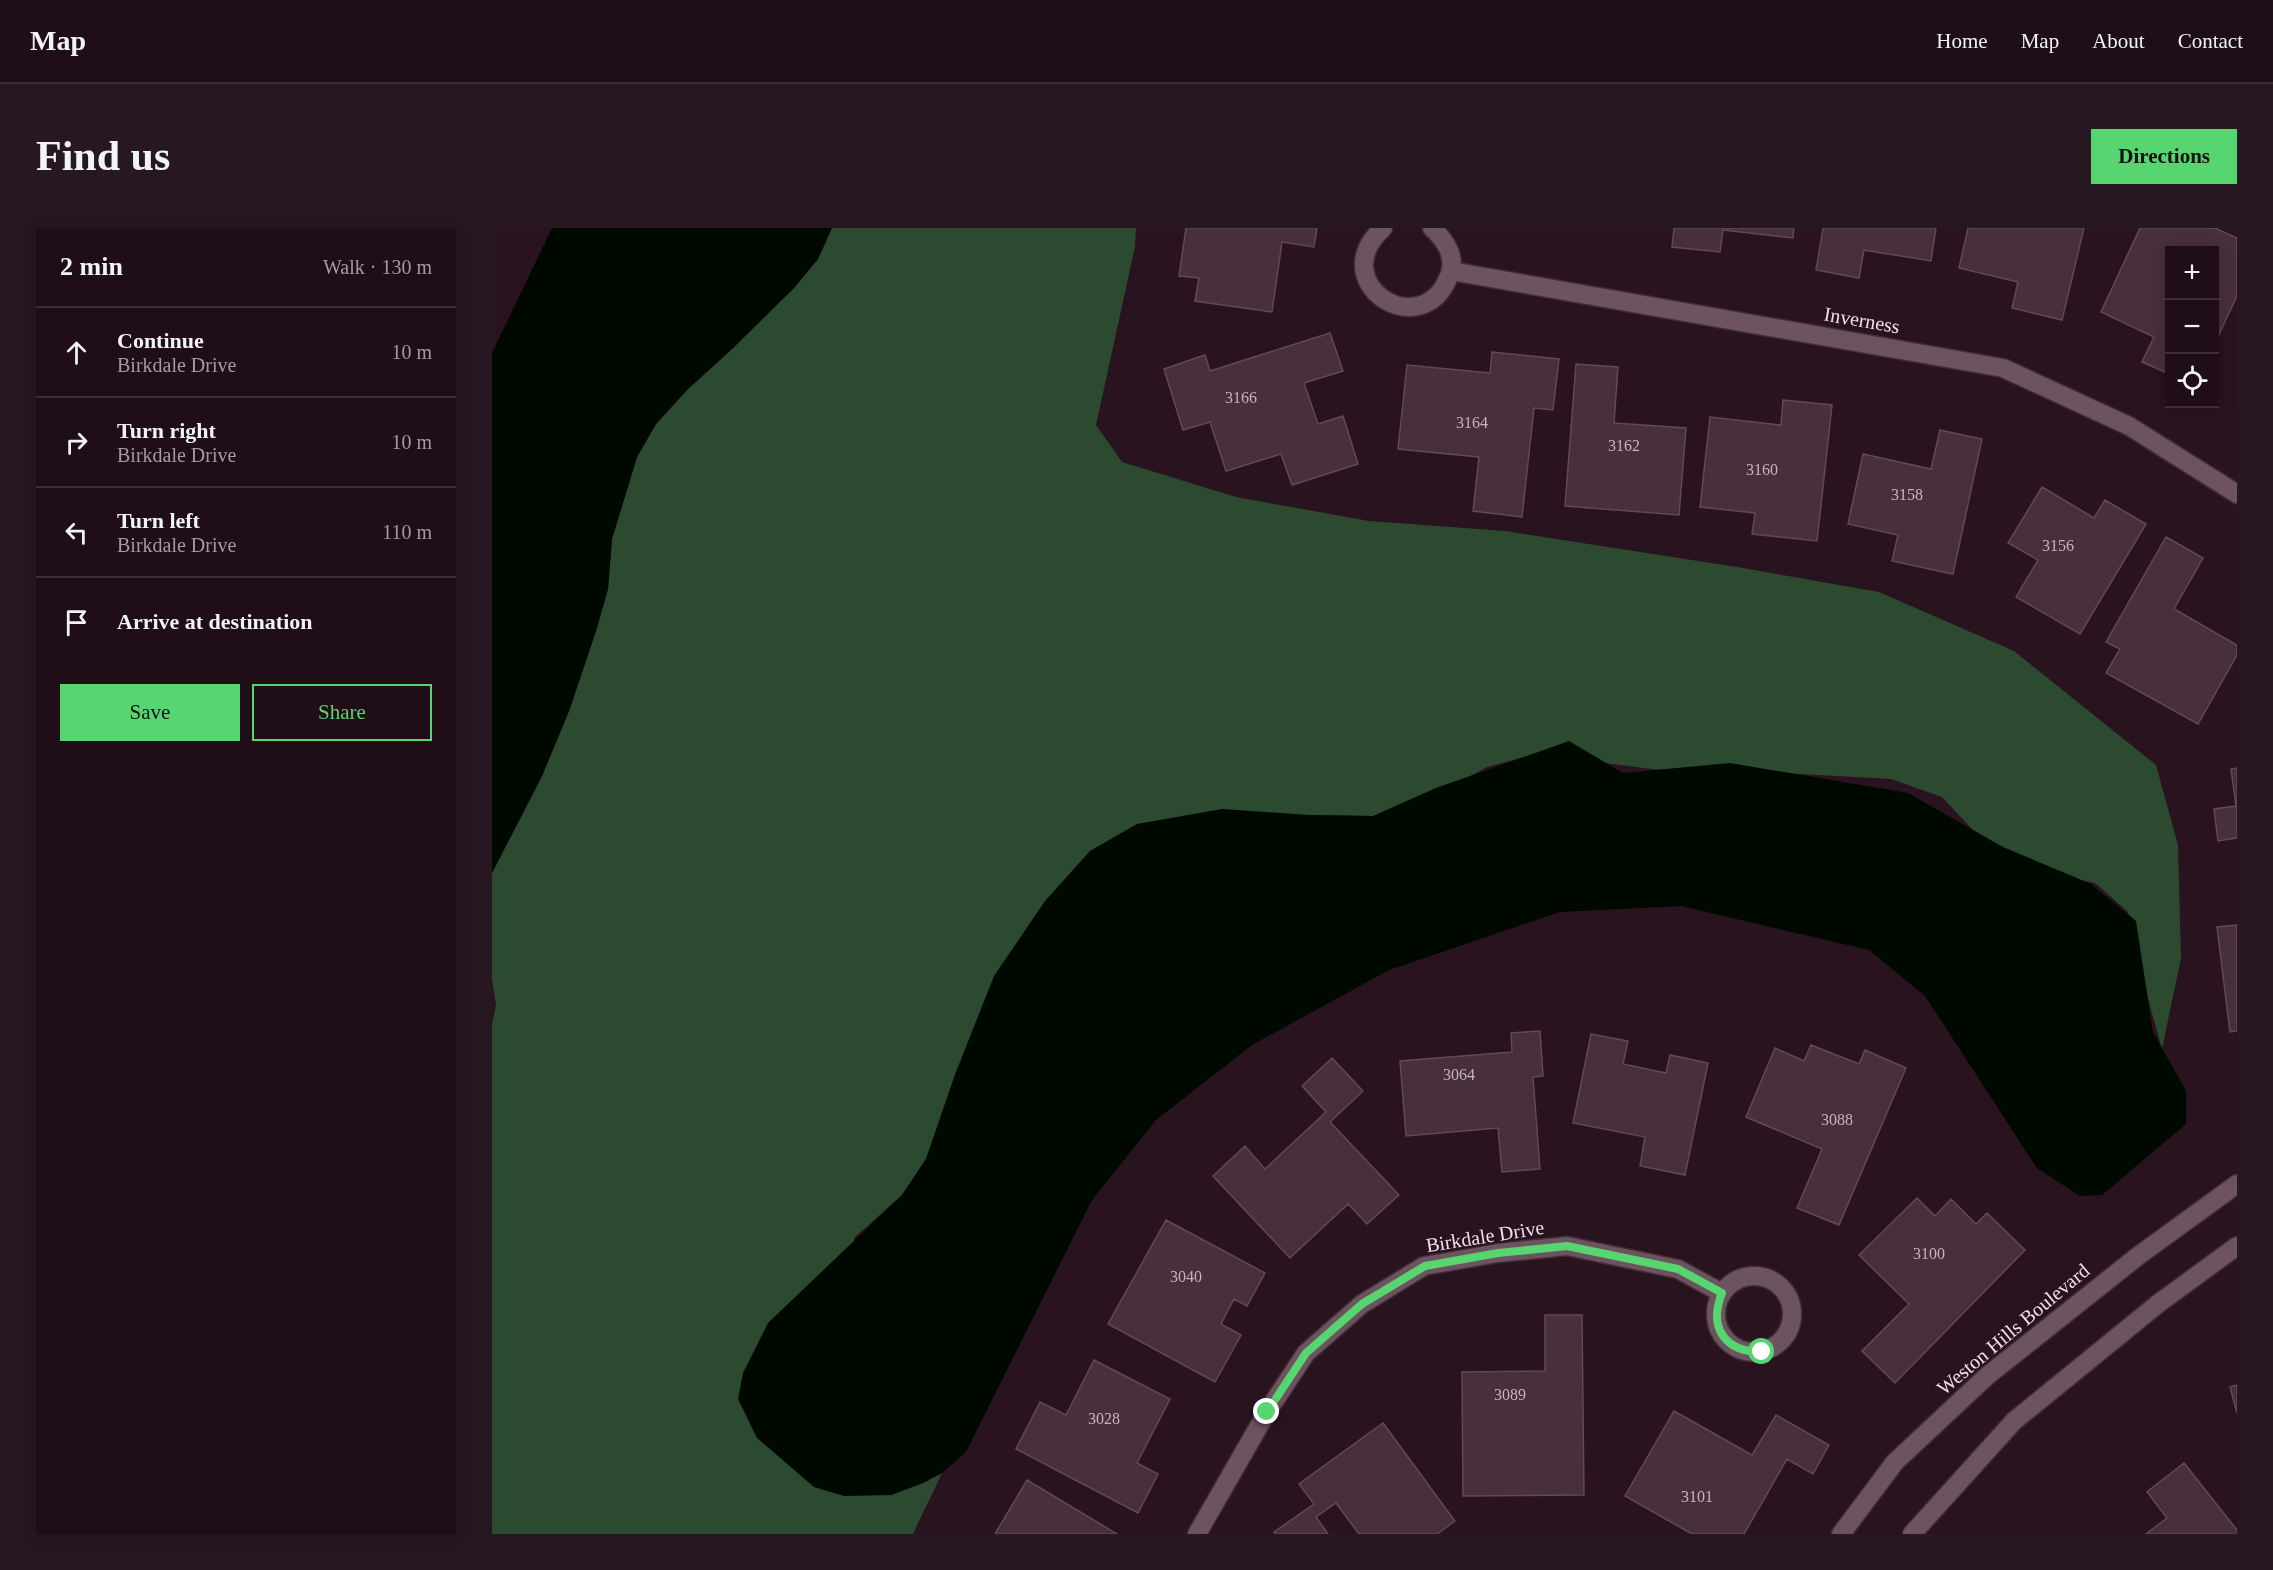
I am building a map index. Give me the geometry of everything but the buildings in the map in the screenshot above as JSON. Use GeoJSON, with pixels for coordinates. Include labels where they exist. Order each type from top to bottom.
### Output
{"type":"FeatureCollection","features":[{"type":"Feature","properties":{"kind":"street"},"geometry":{"type":"LineString","coordinates":[[1383,228],[1370,241],[1364,257],[1365,274],[1372,290],[1384,301],[1400,307],[1417,306],[1433,300],[1445,287],[1451,272],[1450,254],[1443,239],[1432,228]]}},
{"type":"Feature","properties":{"kind":"street","name":"Inverness"},"geometry":{"type":"LineString","coordinates":[[1451,272],[2003,368],[2129,426],[2237,495]]}},
{"type":"Feature","properties":{"kind":"street","name":"Weston Hills Boulevard"},"geometry":{"type":"LineString","coordinates":[[1841,1534],[1895,1462],[1987,1376],[2138,1256],[2237,1184]]}},
{"type":"Feature","properties":{"kind":"street","name":"Birkdale Drive"},"geometry":{"type":"LineString","coordinates":[[1197,1534],[1267,1412],[1306,1353],[1362,1304],[1425,1266],[1498,1253],[1567,1246],[1678,1269],[1722,1293]]}},
{"type":"Feature","properties":{"kind":"street"},"geometry":{"type":"LineString","coordinates":[[1912,1534],[2014,1421],[2159,1303],[2237,1246]]}},
{"type":"Feature","properties":{"kind":"street"},"geometry":{"type":"LineString","coordinates":[[1746,1277],[1762,1277],[1776,1282],[1786,1293],[1792,1306],[1793,1322],[1787,1336],[1776,1346],[1762,1352],[1747,1352],[1733,1347],[1722,1336],[1716,1323],[1716,1307],[1722,1293],[1732,1282],[1746,1277]]}},
{"type":"Feature","properties":{"kind":"green space"},"geometry":{"type":"Polygon","coordinates":[[[832,228],[1136,228],[1135,247],[1096,425],[1122,462],[1236,497],[1369,521],[1505,531],[1737,567],[1879,592],[2014,651],[2156,765],[2178,845],[2181,958],[2162,1049],[2133,945],[2128,912],[2095,883],[1998,862],[1972,829],[1942,797],[1891,779],[1781,773],[1675,772],[1535,754],[1487,767],[1453,786],[1373,816],[1309,815],[956,1072],[926,1159],[902,1195],[854,1238],[891,1495],[942,1473],[913,1534],[492,1534],[492,1024],[496,1005],[492,979],[492,873],[542,776],[569,711],[608,589],[612,539],[637,457],[656,424],[688,389],[794,288],[818,259],[832,228]]]}},
{"type":"Feature","properties":{"kind":"shaded area"},"geometry":{"type":"Polygon","coordinates":[[[552,228],[832,228],[818,259],[794,288],[688,389],[656,424],[637,457],[612,539],[608,589],[569,711],[542,776],[492,873],[492,353],[552,228]]]}},
{"type":"Feature","properties":{"kind":"shaded area"},"geometry":{"type":"Polygon","coordinates":[[[1569,741],[1623,773],[1730,763],[1908,793],[2003,847],[2091,884],[2136,921],[2153,1032],[2186,1091],[2186,1124],[2102,1195],[2080,1196],[2037,1168],[1925,996],[1869,950],[1681,906],[1560,912],[1389,970],[1252,1045],[1156,1120],[1092,1200],[966,1452],[942,1473],[891,1495],[844,1496],[814,1487],[757,1438],[738,1399],[743,1373],[768,1323],[902,1195],[926,1159],[956,1072],[994,976],[1045,901],[1090,851],[1137,824],[1222,809],[1309,815],[1373,816],[1436,788],[1569,741]]]}},
{"type":"Feature","properties":{"kind":"route"},"geometry":{"type":"LineString","coordinates":[[1267,1412],[1306,1353],[1362,1304],[1425,1266],[1498,1253],[1567,1246],[1678,1269],[1722,1293],[1716,1307],[1716,1323],[1722,1336],[1733,1347],[1747,1352],[1762,1352]]}}]}
